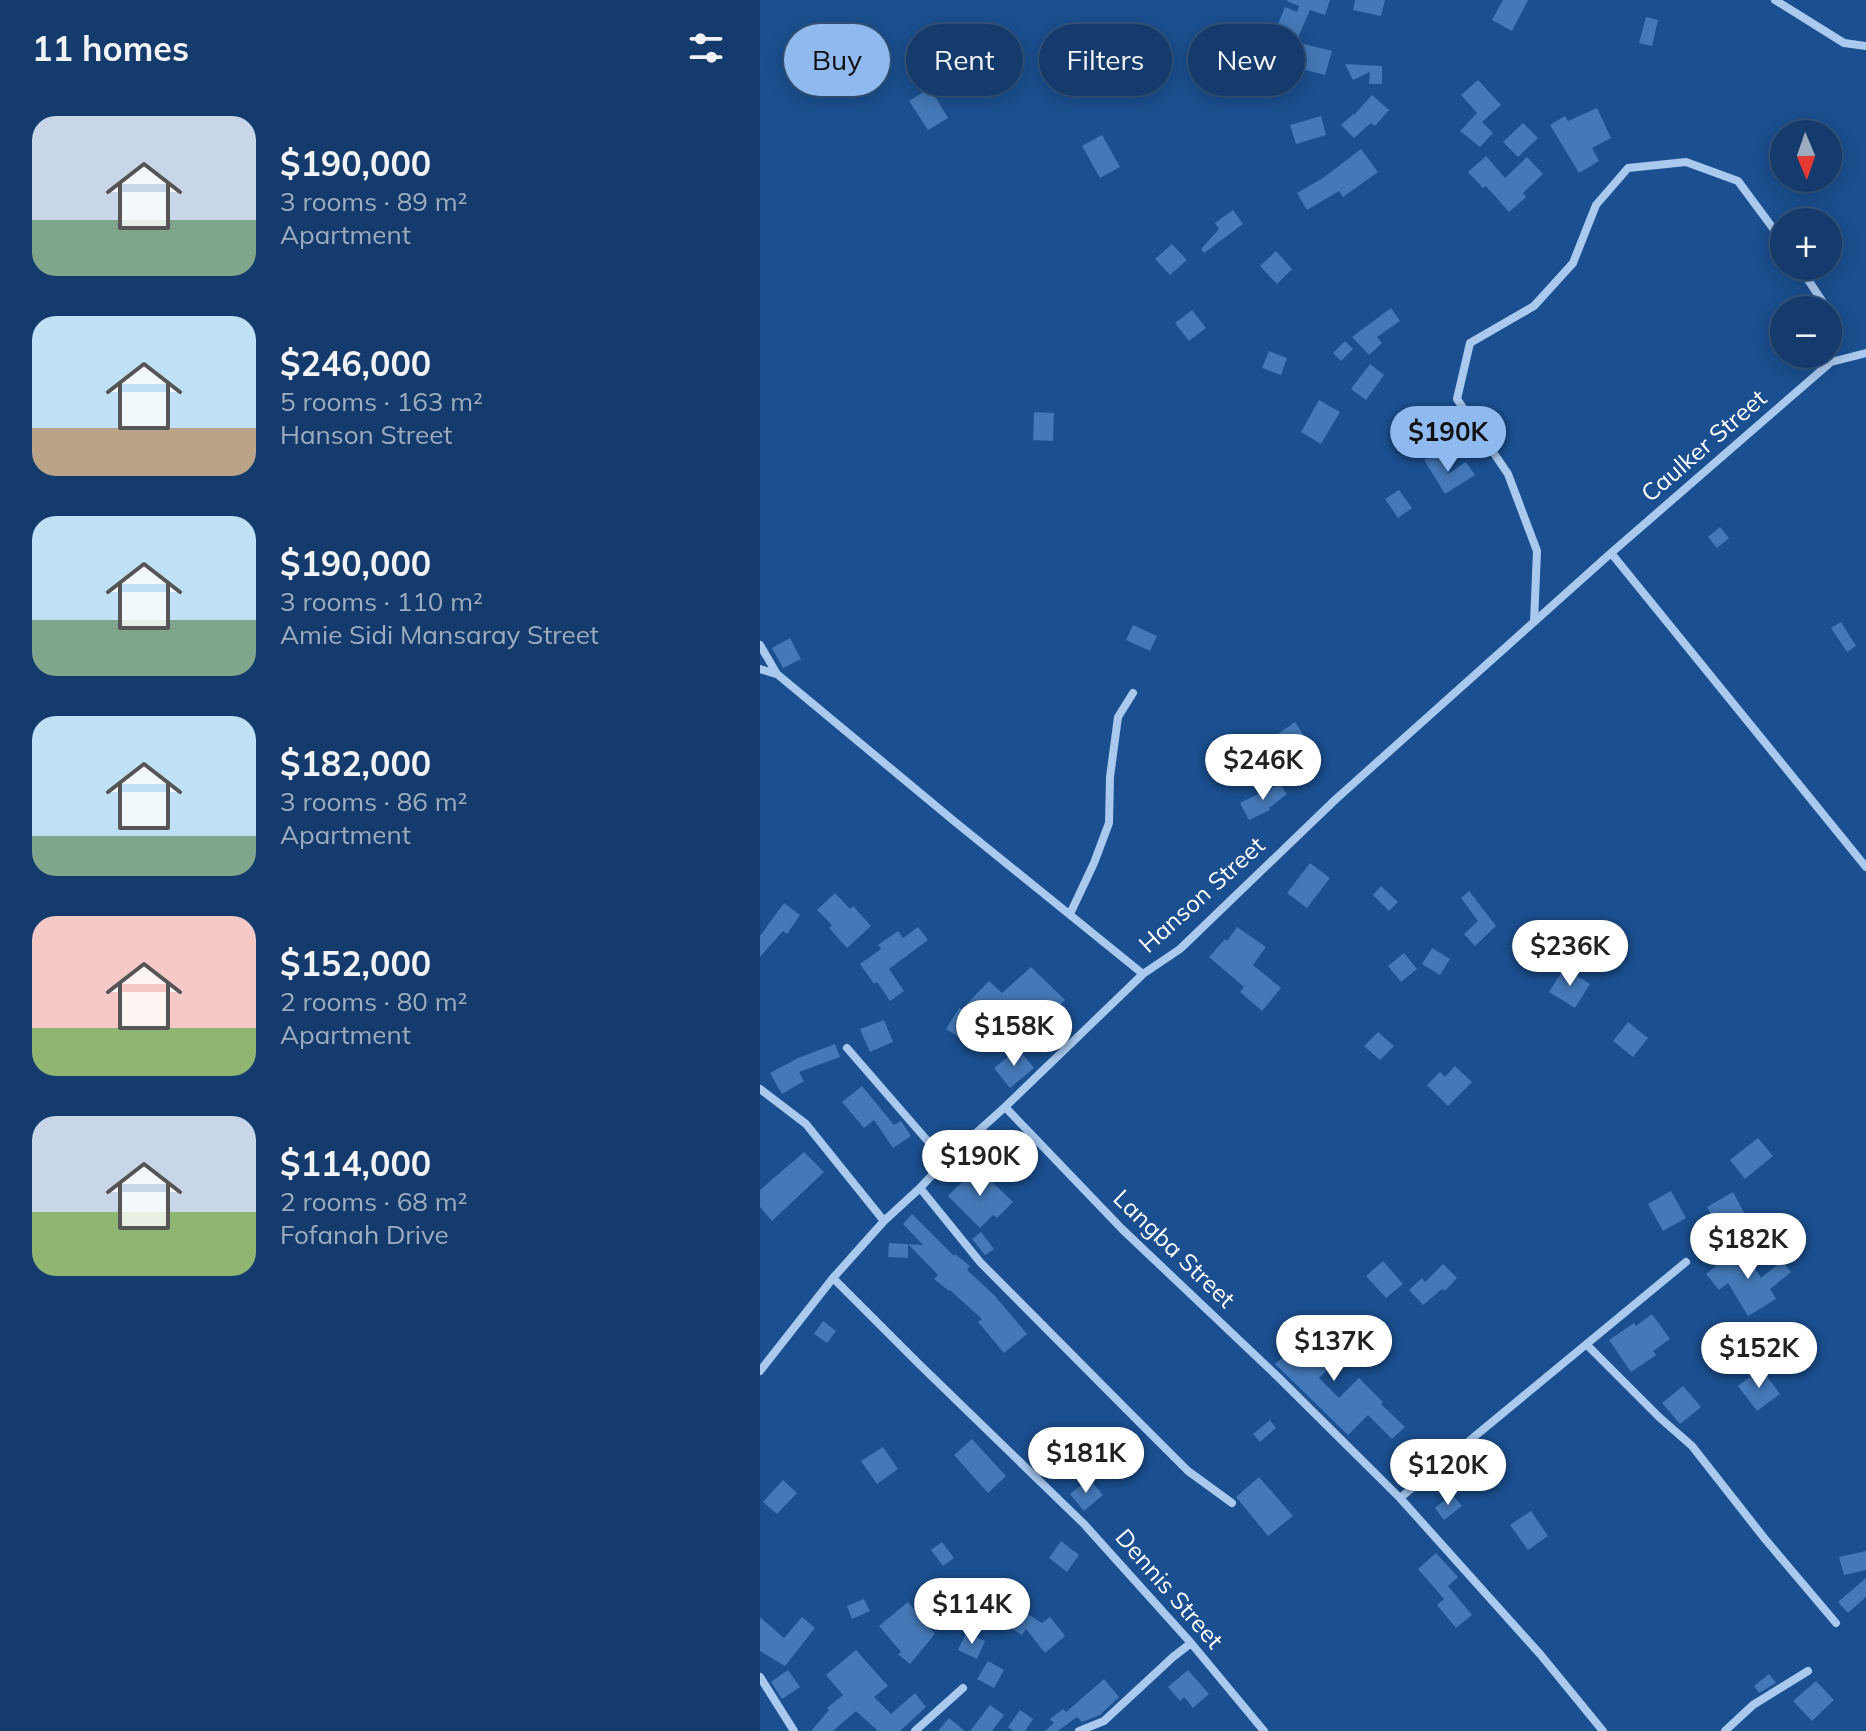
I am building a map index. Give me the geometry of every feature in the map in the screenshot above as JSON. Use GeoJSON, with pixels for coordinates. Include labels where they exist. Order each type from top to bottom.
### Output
{"type":"FeatureCollection","features":[{"type":"Feature","properties":{"kind":"street"},"geometry":{"type":"LineString","coordinates":[[1775,0],[1844,43],[1866,46]]}},
{"type":"Feature","properties":{"kind":"street"},"geometry":{"type":"LineString","coordinates":[[1534,622],[1537,551],[1508,474],[1457,399],[1470,343],[1534,306],[1573,263],[1596,205],[1628,168],[1686,162],[1738,181],[1770,224]]}},
{"type":"Feature","properties":{"kind":"street","name":"Caulker Street"},"geometry":{"type":"LineString","coordinates":[[1842,359],[1866,353]]}},
{"type":"Feature","properties":{"kind":"street","name":"Caulker Street"},"geometry":{"type":"LineString","coordinates":[[1611,553],[1824,368]]}},
{"type":"Feature","properties":{"kind":"street"},"geometry":{"type":"LineString","coordinates":[[1611,553],[1866,867]]}},
{"type":"Feature","properties":{"kind":"street","name":"Hanson Street"},"geometry":{"type":"LineString","coordinates":[[761,1368],[833,1278],[884,1221],[945,1161],[1143,974],[1180,949],[1336,799],[1611,553]]}},
{"type":"Feature","properties":{"kind":"street"},"geometry":{"type":"LineString","coordinates":[[760,645],[777,674],[1143,974]]}},
{"type":"Feature","properties":{"kind":"street"},"geometry":{"type":"LineString","coordinates":[[760,669],[777,674]]}},
{"type":"Feature","properties":{"kind":"street"},"geometry":{"type":"LineString","coordinates":[[1070,914],[1109,823],[1110,777],[1118,717],[1133,693]]}},
{"type":"Feature","properties":{"kind":"street"},"geometry":{"type":"LineString","coordinates":[[847,1048],[945,1161]]}},
{"type":"Feature","properties":{"kind":"street"},"geometry":{"type":"LineString","coordinates":[[760,1089],[806,1124],[884,1221]]}},
{"type":"Feature","properties":{"kind":"street","name":"Langba Street"},"geometry":{"type":"LineString","coordinates":[[1005,1107],[1122,1229],[1400,1498],[1540,1654],[1603,1731]]}},
{"type":"Feature","properties":{"kind":"street"},"geometry":{"type":"LineString","coordinates":[[920,1188],[980,1262],[1103,1387],[1188,1471],[1232,1503]]}},
{"type":"Feature","properties":{"kind":"street"},"geometry":{"type":"LineString","coordinates":[[1400,1498],[1686,1262]]}},
{"type":"Feature","properties":{"kind":"street","name":"Dennis Street"},"geometry":{"type":"LineString","coordinates":[[833,1278],[1084,1524],[1191,1643],[1264,1731]]}},
{"type":"Feature","properties":{"kind":"street"},"geometry":{"type":"LineString","coordinates":[[1587,1345],[1692,1446],[1836,1623]]}},
{"type":"Feature","properties":{"kind":"street"},"geometry":{"type":"LineString","coordinates":[[1079,1731],[1104,1721],[1191,1643]]}},
{"type":"Feature","properties":{"kind":"street"},"geometry":{"type":"LineString","coordinates":[[1725,1731],[1753,1705],[1808,1671]]}},
{"type":"Feature","properties":{"kind":"street"},"geometry":{"type":"LineString","coordinates":[[760,1677],[794,1731]]}},
{"type":"Feature","properties":{"kind":"street"},"geometry":{"type":"LineString","coordinates":[[915,1731],[963,1688]]}},
{"type":"Feature","properties":{"kind":"street"},"geometry":{"type":"LineString","coordinates":[[1104,1721],[1112,1731]]}},
{"type":"Feature","properties":{"kind":"building"},"geometry":{"type":"Polygon","coordinates":[[[1330,0],[1325,15],[1310,10],[1304,24],[1278,24],[1285,7],[1297,12],[1299,6],[1287,1],[1330,0]]]}},
{"type":"Feature","properties":{"kind":"building"},"geometry":{"type":"Polygon","coordinates":[[[1355,0],[1385,0],[1381,16],[1353,10],[1355,0]]]}},
{"type":"Feature","properties":{"kind":"building"},"geometry":{"type":"Polygon","coordinates":[[[1503,0],[1528,0],[1512,31],[1492,20],[1503,0]]]}},
{"type":"Feature","properties":{"kind":"building"},"geometry":{"type":"Polygon","coordinates":[[[1646,17],[1658,20],[1652,46],[1639,43],[1646,17]]]}},
{"type":"Feature","properties":{"kind":"building"},"geometry":{"type":"Polygon","coordinates":[[[1305,44],[1332,51],[1325,75],[1305,70],[1305,44]]]}},
{"type":"Feature","properties":{"kind":"building"},"geometry":{"type":"Polygon","coordinates":[[[1345,64],[1382,66],[1382,84],[1369,84],[1370,72],[1353,80],[1345,64]]]}},
{"type":"Feature","properties":{"kind":"building"},"geometry":{"type":"Polygon","coordinates":[[[1478,80],[1501,105],[1482,122],[1493,133],[1480,147],[1460,131],[1477,113],[1461,95],[1478,80]]]}},
{"type":"Feature","properties":{"kind":"building"},"geometry":{"type":"Polygon","coordinates":[[[1372,95],[1389,110],[1375,126],[1371,123],[1354,138],[1341,125],[1372,95]]]}},
{"type":"Feature","properties":{"kind":"building"},"geometry":{"type":"Polygon","coordinates":[[[917,96],[935,96],[948,118],[928,130],[909,101],[917,96]]]}},
{"type":"Feature","properties":{"kind":"building"},"geometry":{"type":"Polygon","coordinates":[[[1597,108],[1611,138],[1592,148],[1599,161],[1579,173],[1550,125],[1565,116],[1568,121],[1597,108]]]}},
{"type":"Feature","properties":{"kind":"building"},"geometry":{"type":"Polygon","coordinates":[[[1321,116],[1326,135],[1296,144],[1290,125],[1321,116]]]}},
{"type":"Feature","properties":{"kind":"building"},"geometry":{"type":"Polygon","coordinates":[[[1523,123],[1538,138],[1518,157],[1503,142],[1523,123]]]}},
{"type":"Feature","properties":{"kind":"building"},"geometry":{"type":"Polygon","coordinates":[[[1102,135],[1120,167],[1100,178],[1082,146],[1102,135]]]}},
{"type":"Feature","properties":{"kind":"building"},"geometry":{"type":"Polygon","coordinates":[[[1361,149],[1378,172],[1343,197],[1339,191],[1307,210],[1297,193],[1361,149]]]}},
{"type":"Feature","properties":{"kind":"building"},"geometry":{"type":"Polygon","coordinates":[[[1486,156],[1505,178],[1527,157],[1543,174],[1523,193],[1526,197],[1509,212],[1486,186],[1483,188],[1468,172],[1486,156]]]}},
{"type":"Feature","properties":{"kind":"building"},"geometry":{"type":"Polygon","coordinates":[[[1233,210],[1243,224],[1204,253],[1201,249],[1219,229],[1215,223],[1233,210]]]}},
{"type":"Feature","properties":{"kind":"building"},"geometry":{"type":"Polygon","coordinates":[[[1172,244],[1187,260],[1170,275],[1155,259],[1172,244]]]}},
{"type":"Feature","properties":{"kind":"building"},"geometry":{"type":"Polygon","coordinates":[[[1276,251],[1292,269],[1277,284],[1260,266],[1276,251]]]}},
{"type":"Feature","properties":{"kind":"building"},"geometry":{"type":"Polygon","coordinates":[[[1391,308],[1400,321],[1377,337],[1382,343],[1369,355],[1352,337],[1391,308]]]}},
{"type":"Feature","properties":{"kind":"building"},"geometry":{"type":"Polygon","coordinates":[[[1192,310],[1206,328],[1189,341],[1175,323],[1192,310]]]}},
{"type":"Feature","properties":{"kind":"building"},"geometry":{"type":"Polygon","coordinates":[[[1345,341],[1353,349],[1341,361],[1333,353],[1345,341]]]}},
{"type":"Feature","properties":{"kind":"building"},"geometry":{"type":"Polygon","coordinates":[[[1269,351],[1287,358],[1281,375],[1262,368],[1269,351]]]}},
{"type":"Feature","properties":{"kind":"building"},"geometry":{"type":"Polygon","coordinates":[[[1370,364],[1384,375],[1366,400],[1351,389],[1370,364]]]}},
{"type":"Feature","properties":{"kind":"building"},"geometry":{"type":"Polygon","coordinates":[[[1319,400],[1340,412],[1321,444],[1301,432],[1319,400]]]}},
{"type":"Feature","properties":{"kind":"building"},"geometry":{"type":"Polygon","coordinates":[[[1034,412],[1054,413],[1053,441],[1033,440],[1034,412]]]}},
{"type":"Feature","properties":{"kind":"building"},"geometry":{"type":"Polygon","coordinates":[[[1421,415],[1428,423],[1413,434],[1407,425],[1421,415]]]}},
{"type":"Feature","properties":{"kind":"building"},"geometry":{"type":"Polygon","coordinates":[[[1438,453],[1448,474],[1466,462],[1475,475],[1445,494],[1424,460],[1438,453]]]}},
{"type":"Feature","properties":{"kind":"building"},"geometry":{"type":"Polygon","coordinates":[[[1399,490],[1412,508],[1398,518],[1385,499],[1399,490]]]}},
{"type":"Feature","properties":{"kind":"building"},"geometry":{"type":"Polygon","coordinates":[[[1720,527],[1729,538],[1717,548],[1708,537],[1720,527]]]}},
{"type":"Feature","properties":{"kind":"building"},"geometry":{"type":"Polygon","coordinates":[[[1841,622],[1856,646],[1847,652],[1831,628],[1841,622]]]}},
{"type":"Feature","properties":{"kind":"building"},"geometry":{"type":"Polygon","coordinates":[[[1133,625],[1157,636],[1150,651],[1126,640],[1133,625]]]}},
{"type":"Feature","properties":{"kind":"building"},"geometry":{"type":"Polygon","coordinates":[[[790,638],[801,659],[783,668],[772,648],[790,638]]]}},
{"type":"Feature","properties":{"kind":"building"},"geometry":{"type":"Polygon","coordinates":[[[1295,722],[1307,740],[1286,753],[1275,736],[1295,722]]]}},
{"type":"Feature","properties":{"kind":"building"},"geometry":{"type":"Polygon","coordinates":[[[1279,783],[1287,794],[1270,810],[1249,820],[1240,803],[1262,792],[1263,796],[1279,783]]]}},
{"type":"Feature","properties":{"kind":"building"},"geometry":{"type":"Polygon","coordinates":[[[1310,863],[1330,878],[1307,908],[1287,893],[1310,863]]]}},
{"type":"Feature","properties":{"kind":"building"},"geometry":{"type":"Polygon","coordinates":[[[1381,886],[1398,902],[1389,911],[1373,895],[1381,886]]]}},
{"type":"Feature","properties":{"kind":"building"},"geometry":{"type":"Polygon","coordinates":[[[1469,891],[1496,926],[1475,946],[1464,934],[1478,921],[1461,898],[1469,891]]]}},
{"type":"Feature","properties":{"kind":"building"},"geometry":{"type":"Polygon","coordinates":[[[835,893],[850,909],[853,906],[871,926],[847,948],[829,928],[832,925],[817,910],[835,893]]]}},
{"type":"Feature","properties":{"kind":"building"},"geometry":{"type":"Polygon","coordinates":[[[784,903],[800,915],[787,934],[783,931],[760,957],[760,936],[784,903]]]}},
{"type":"Feature","properties":{"kind":"building"},"geometry":{"type":"Polygon","coordinates":[[[918,927],[928,940],[889,969],[904,991],[890,1001],[860,964],[881,949],[878,945],[898,931],[903,938],[918,927]]]}},
{"type":"Feature","properties":{"kind":"building"},"geometry":{"type":"Polygon","coordinates":[[[1237,927],[1266,947],[1253,965],[1281,988],[1262,1011],[1240,992],[1244,987],[1209,957],[1237,927]]]}},
{"type":"Feature","properties":{"kind":"building"},"geometry":{"type":"Polygon","coordinates":[[[1528,930],[1538,940],[1520,956],[1511,946],[1528,930]]]}},
{"type":"Feature","properties":{"kind":"building"},"geometry":{"type":"Polygon","coordinates":[[[1432,948],[1450,959],[1440,975],[1422,964],[1432,948]]]}},
{"type":"Feature","properties":{"kind":"building"},"geometry":{"type":"Polygon","coordinates":[[[1404,953],[1417,969],[1401,982],[1388,966],[1404,953]]]}},
{"type":"Feature","properties":{"kind":"building"},"geometry":{"type":"Polygon","coordinates":[[[1031,967],[1065,1000],[1042,1023],[1026,1007],[1003,1026],[992,1012],[971,1045],[946,1029],[959,1008],[962,1009],[989,981],[1002,993],[1031,967]]]}},
{"type":"Feature","properties":{"kind":"building"},"geometry":{"type":"Polygon","coordinates":[[[1564,968],[1590,984],[1575,1008],[1549,992],[1564,968]]]}},
{"type":"Feature","properties":{"kind":"building"},"geometry":{"type":"Polygon","coordinates":[[[884,1020],[893,1042],[870,1052],[860,1029],[884,1020]]]}},
{"type":"Feature","properties":{"kind":"building"},"geometry":{"type":"Polygon","coordinates":[[[1628,1022],[1648,1038],[1633,1057],[1613,1041],[1628,1022]]]}},
{"type":"Feature","properties":{"kind":"building"},"geometry":{"type":"Polygon","coordinates":[[[1378,1032],[1394,1046],[1380,1060],[1364,1046],[1378,1032]]]}},
{"type":"Feature","properties":{"kind":"building"},"geometry":{"type":"Polygon","coordinates":[[[835,1044],[840,1057],[799,1072],[804,1081],[782,1094],[770,1073],[835,1044]]]}},
{"type":"Feature","properties":{"kind":"building"},"geometry":{"type":"Polygon","coordinates":[[[1018,1049],[1034,1068],[1010,1088],[994,1068],[1018,1049]]]}},
{"type":"Feature","properties":{"kind":"building"},"geometry":{"type":"Polygon","coordinates":[[[1455,1066],[1472,1082],[1448,1106],[1427,1085],[1440,1072],[1445,1077],[1455,1066]]]}},
{"type":"Feature","properties":{"kind":"building"},"geometry":{"type":"Polygon","coordinates":[[[862,1086],[894,1125],[901,1121],[911,1136],[893,1148],[874,1120],[864,1128],[842,1102],[862,1086]]]}},
{"type":"Feature","properties":{"kind":"building"},"geometry":{"type":"Polygon","coordinates":[[[1758,1138],[1773,1156],[1745,1179],[1730,1160],[1758,1138]]]}},
{"type":"Feature","properties":{"kind":"building"},"geometry":{"type":"Polygon","coordinates":[[[804,1152],[824,1172],[772,1221],[760,1207],[760,1190],[804,1152]]]}},
{"type":"Feature","properties":{"kind":"building"},"geometry":{"type":"Polygon","coordinates":[[[977,1167],[1013,1202],[997,1218],[993,1215],[980,1228],[948,1196],[977,1167]]]}},
{"type":"Feature","properties":{"kind":"building"},"geometry":{"type":"Polygon","coordinates":[[[1671,1191],[1686,1218],[1663,1231],[1648,1204],[1671,1191]]]}},
{"type":"Feature","properties":{"kind":"building"},"geometry":{"type":"Polygon","coordinates":[[[1733,1192],[1747,1218],[1720,1232],[1707,1207],[1733,1192]]]}},
{"type":"Feature","properties":{"kind":"building"},"geometry":{"type":"Polygon","coordinates":[[[912,1214],[954,1256],[970,1266],[967,1270],[994,1295],[1027,1334],[1004,1353],[978,1322],[982,1319],[934,1279],[938,1275],[908,1244],[923,1245],[903,1224],[912,1214]]]}},
{"type":"Feature","properties":{"kind":"building"},"geometry":{"type":"Polygon","coordinates":[[[981,1232],[994,1249],[985,1255],[972,1239],[981,1232]]]}},
{"type":"Feature","properties":{"kind":"building"},"geometry":{"type":"Polygon","coordinates":[[[889,1243],[908,1244],[908,1258],[888,1257],[889,1243]]]}},
{"type":"Feature","properties":{"kind":"building"},"geometry":{"type":"Polygon","coordinates":[[[1743,1250],[1761,1278],[1782,1261],[1791,1272],[1770,1289],[1776,1299],[1748,1316],[1728,1283],[1719,1290],[1706,1274],[1743,1250]]]}},
{"type":"Feature","properties":{"kind":"building"},"geometry":{"type":"Polygon","coordinates":[[[1383,1261],[1403,1284],[1386,1298],[1366,1276],[1383,1261]]]}},
{"type":"Feature","properties":{"kind":"building"},"geometry":{"type":"Polygon","coordinates":[[[1443,1264],[1457,1278],[1445,1291],[1442,1289],[1423,1305],[1409,1290],[1422,1278],[1425,1282],[1443,1264]]]}},
{"type":"Feature","properties":{"kind":"building"},"geometry":{"type":"Polygon","coordinates":[[[1652,1314],[1670,1339],[1653,1351],[1656,1355],[1631,1372],[1609,1340],[1652,1314]]]}},
{"type":"Feature","properties":{"kind":"building"},"geometry":{"type":"Polygon","coordinates":[[[1322,1315],[1340,1336],[1325,1349],[1337,1360],[1319,1378],[1339,1398],[1359,1378],[1405,1427],[1392,1439],[1368,1415],[1348,1435],[1275,1364],[1305,1339],[1300,1334],[1322,1315]]]}},
{"type":"Feature","properties":{"kind":"building"},"geometry":{"type":"Polygon","coordinates":[[[823,1321],[836,1331],[827,1343],[814,1334],[823,1321]]]}},
{"type":"Feature","properties":{"kind":"building"},"geometry":{"type":"Polygon","coordinates":[[[1761,1368],[1780,1394],[1757,1411],[1738,1386],[1761,1368]]]}},
{"type":"Feature","properties":{"kind":"building"},"geometry":{"type":"Polygon","coordinates":[[[1683,1386],[1701,1407],[1680,1424],[1662,1403],[1683,1386]]]}},
{"type":"Feature","properties":{"kind":"building"},"geometry":{"type":"Polygon","coordinates":[[[1270,1420],[1276,1428],[1260,1442],[1253,1434],[1270,1420]]]}},
{"type":"Feature","properties":{"kind":"building"},"geometry":{"type":"Polygon","coordinates":[[[972,1439],[1006,1476],[988,1493],[954,1455],[972,1439]]]}},
{"type":"Feature","properties":{"kind":"building"},"geometry":{"type":"Polygon","coordinates":[[[1420,1443],[1434,1458],[1419,1472],[1405,1457],[1420,1443]]]}},
{"type":"Feature","properties":{"kind":"building"},"geometry":{"type":"Polygon","coordinates":[[[883,1447],[898,1469],[877,1484],[861,1461],[883,1447]]]}},
{"type":"Feature","properties":{"kind":"building"},"geometry":{"type":"Polygon","coordinates":[[[1259,1477],[1293,1516],[1268,1536],[1236,1497],[1259,1477]]]}},
{"type":"Feature","properties":{"kind":"building"},"geometry":{"type":"Polygon","coordinates":[[[1089,1479],[1103,1495],[1084,1511],[1070,1494],[1089,1479]]]}},
{"type":"Feature","properties":{"kind":"building"},"geometry":{"type":"Polygon","coordinates":[[[783,1480],[797,1493],[777,1514],[763,1502],[783,1480]]]}},
{"type":"Feature","properties":{"kind":"building"},"geometry":{"type":"Polygon","coordinates":[[[1452,1494],[1462,1506],[1444,1520],[1435,1508],[1452,1494]]]}},
{"type":"Feature","properties":{"kind":"building"},"geometry":{"type":"Polygon","coordinates":[[[1531,1511],[1548,1536],[1528,1550],[1510,1525],[1531,1511]]]}},
{"type":"Feature","properties":{"kind":"building"},"geometry":{"type":"Polygon","coordinates":[[[1061,1541],[1079,1555],[1067,1572],[1049,1558],[1061,1541]]]}},
{"type":"Feature","properties":{"kind":"building"},"geometry":{"type":"Polygon","coordinates":[[[942,1542],[954,1558],[943,1566],[931,1550],[942,1542]]]}},
{"type":"Feature","properties":{"kind":"building"},"geometry":{"type":"Polygon","coordinates":[[[1866,1551],[1866,1570],[1844,1575],[1839,1557],[1866,1551]]]}},
{"type":"Feature","properties":{"kind":"building"},"geometry":{"type":"Polygon","coordinates":[[[1436,1553],[1458,1577],[1448,1586],[1472,1615],[1456,1628],[1437,1605],[1444,1599],[1418,1569],[1436,1553]]]}},
{"type":"Feature","properties":{"kind":"building"},"geometry":{"type":"Polygon","coordinates":[[[1866,1578],[1866,1597],[1848,1613],[1838,1602],[1866,1578]]]}},
{"type":"Feature","properties":{"kind":"building"},"geometry":{"type":"Polygon","coordinates":[[[864,1599],[870,1611],[852,1619],[847,1606],[864,1599]]]}},
{"type":"Feature","properties":{"kind":"building"},"geometry":{"type":"Polygon","coordinates":[[[908,1602],[935,1634],[910,1664],[898,1654],[901,1652],[879,1626],[908,1602]]]}},
{"type":"Feature","properties":{"kind":"building"},"geometry":{"type":"Polygon","coordinates":[[[1011,1604],[1042,1623],[1050,1617],[1065,1636],[1045,1653],[1026,1629],[1022,1635],[1000,1621],[1011,1604]]]}},
{"type":"Feature","properties":{"kind":"building"},"geometry":{"type":"Polygon","coordinates":[[[760,1617],[784,1638],[802,1617],[815,1628],[785,1666],[760,1651],[760,1617]]]}},
{"type":"Feature","properties":{"kind":"building"},"geometry":{"type":"Polygon","coordinates":[[[966,1633],[985,1641],[977,1659],[958,1650],[966,1633]]]}},
{"type":"Feature","properties":{"kind":"building"},"geometry":{"type":"Polygon","coordinates":[[[856,1650],[888,1686],[874,1697],[891,1714],[915,1693],[926,1707],[900,1731],[878,1731],[856,1711],[833,1731],[811,1731],[829,1710],[827,1708],[843,1695],[826,1675],[856,1650]]]}},
{"type":"Feature","properties":{"kind":"building"},"geometry":{"type":"Polygon","coordinates":[[[988,1661],[1004,1670],[994,1688],[977,1679],[988,1661]]]}},
{"type":"Feature","properties":{"kind":"building"},"geometry":{"type":"Polygon","coordinates":[[[788,1670],[800,1687],[782,1699],[771,1682],[788,1670]]]}},
{"type":"Feature","properties":{"kind":"building"},"geometry":{"type":"Polygon","coordinates":[[[1188,1670],[1209,1694],[1193,1708],[1184,1697],[1180,1701],[1168,1687],[1188,1670]]]}},
{"type":"Feature","properties":{"kind":"building"},"geometry":{"type":"Polygon","coordinates":[[[1769,1674],[1776,1683],[1759,1693],[1754,1686],[1769,1674]]]}},
{"type":"Feature","properties":{"kind":"building"},"geometry":{"type":"Polygon","coordinates":[[[1104,1679],[1119,1697],[1100,1715],[1082,1722],[1077,1717],[1058,1731],[1045,1731],[1054,1723],[1050,1719],[1063,1709],[1066,1712],[1104,1679]]]}},
{"type":"Feature","properties":{"kind":"building"},"geometry":{"type":"Polygon","coordinates":[[[1816,1681],[1834,1700],[1812,1721],[1793,1701],[1816,1681]]]}},
{"type":"Feature","properties":{"kind":"building"},"geometry":{"type":"Polygon","coordinates":[[[990,1705],[1004,1715],[992,1731],[970,1731],[990,1705]]]}},
{"type":"Feature","properties":{"kind":"building"},"geometry":{"type":"Polygon","coordinates":[[[1020,1710],[1033,1719],[1025,1731],[1013,1731],[1008,1727],[1020,1710]]]}},
{"type":"Feature","properties":{"kind":"building"},"geometry":{"type":"Polygon","coordinates":[[[949,1718],[965,1731],[938,1731],[949,1718]]]}}]}
